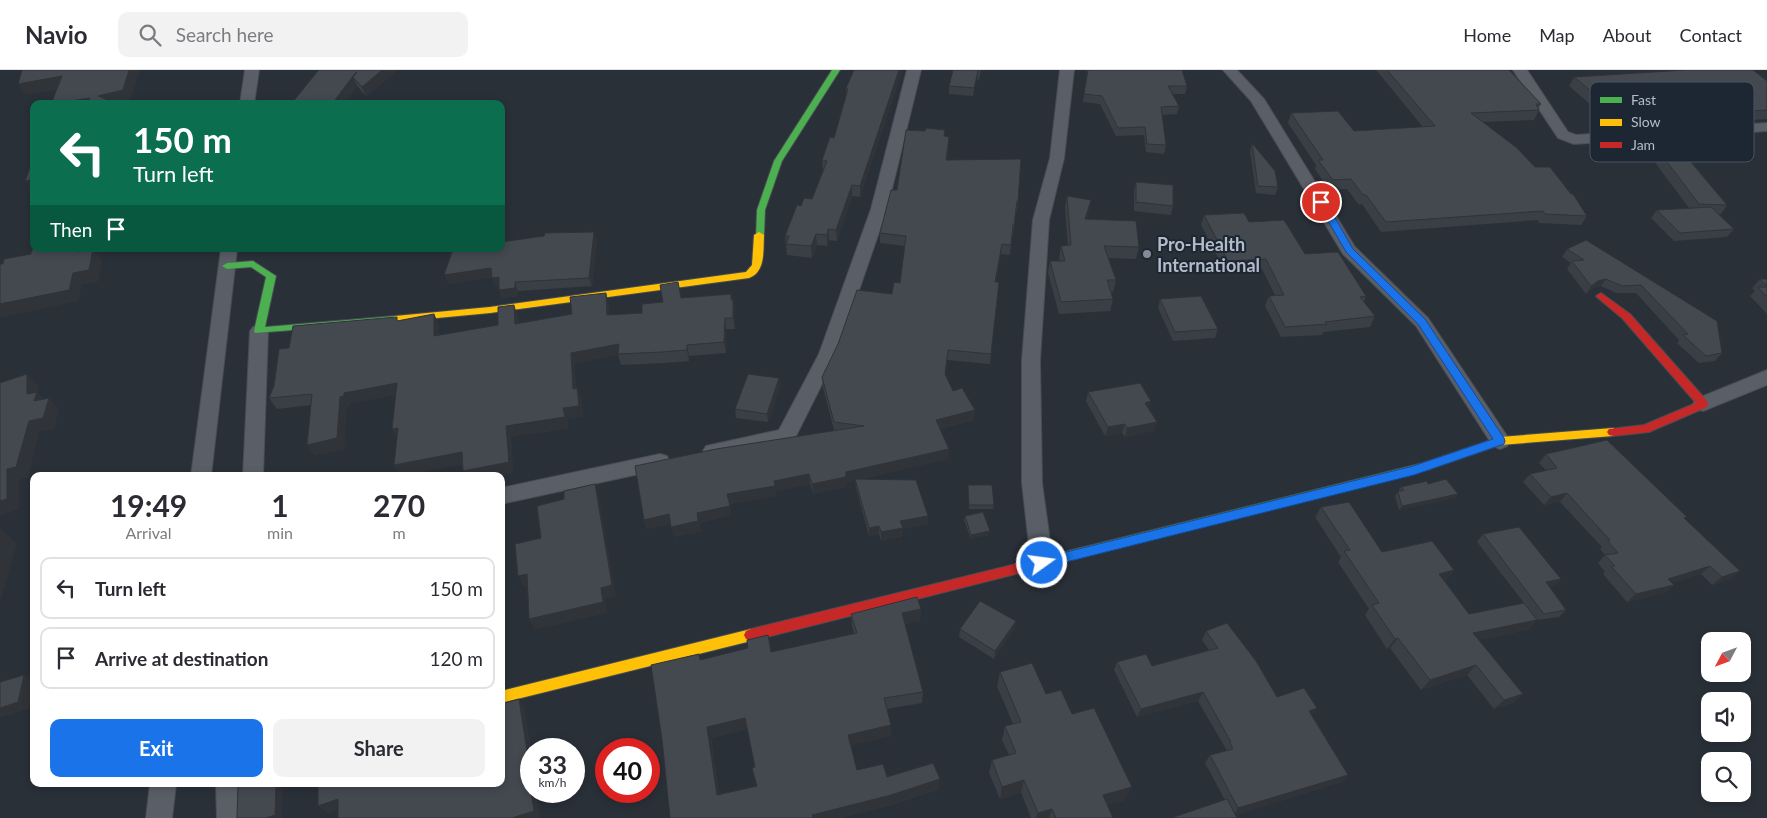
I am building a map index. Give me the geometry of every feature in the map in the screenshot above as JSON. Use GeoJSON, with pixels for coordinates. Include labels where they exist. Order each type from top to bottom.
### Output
{"type":"FeatureCollection","features":[{"type":"Feature","properties":{"kind":"street"},"geometry":{"type":"LineString","coordinates":[[248,100],[252,70]]}},
{"type":"Feature","properties":{"kind":"street"},"geometry":{"type":"LineString","coordinates":[[259,331],[490,310],[749,275],[757,266],[761,210],[778,161],[836,70]]}},
{"type":"Feature","properties":{"kind":"street"},"geometry":{"type":"LineString","coordinates":[[693,455],[786,436],[828,354],[876,218],[914,70]]}},
{"type":"Feature","properties":{"kind":"street"},"geometry":{"type":"LineString","coordinates":[[1042,563],[1032,483],[1031,360],[1042,220],[1057,158],[1067,70]]}},
{"type":"Feature","properties":{"kind":"street"},"geometry":{"type":"LineString","coordinates":[[1230,70],[1257,99],[1349,250],[1422,322],[1500,441]]}},
{"type":"Feature","properties":{"kind":"street"},"geometry":{"type":"LineString","coordinates":[[1520,70],[1563,135],[1574,140],[1590,139]]}},
{"type":"Feature","properties":{"kind":"street"},"geometry":{"type":"LineString","coordinates":[[1754,128],[1767,127]]}},
{"type":"Feature","properties":{"kind":"street"},"geometry":{"type":"LineString","coordinates":[[201,472],[228,257],[253,264],[271,276],[259,331],[253,472]]}},
{"type":"Feature","properties":{"kind":"street"},"geometry":{"type":"LineString","coordinates":[[1601,296],[1626,316],[1703,404]]}},
{"type":"Feature","properties":{"kind":"street"},"geometry":{"type":"LineString","coordinates":[[505,696],[1414,470],[1500,441],[1645,429],[1767,377]]}},
{"type":"Feature","properties":{"kind":"street"},"geometry":{"type":"LineString","coordinates":[[505,495],[675,459]]}},
{"type":"Feature","properties":{"kind":"street"},"geometry":{"type":"LineString","coordinates":[[159,818],[167,787]]}},
{"type":"Feature","properties":{"kind":"street"},"geometry":{"type":"LineString","coordinates":[[229,787],[230,818]]}},
{"type":"Feature","properties":{"kind":"building"},"geometry":{"type":"Polygon","coordinates":[[[22,70],[129,70],[123,90],[98,96],[106,100],[89,100],[90,98],[53,100],[62,76],[18,84],[22,70]]]}},
{"type":"Feature","properties":{"kind":"building"},"geometry":{"type":"Polygon","coordinates":[[[319,70],[382,70],[362,87],[353,77],[356,72],[335,100],[294,100],[319,70]]]}},
{"type":"Feature","properties":{"kind":"building"},"geometry":{"type":"Polygon","coordinates":[[[854,70],[899,70],[860,186],[852,185],[836,230],[828,229],[827,235],[816,234],[811,246],[786,244],[789,236],[785,236],[797,205],[801,206],[804,198],[812,199],[827,161],[822,160],[830,137],[834,138],[848,89],[846,88],[854,70]]]}},
{"type":"Feature","properties":{"kind":"building"},"geometry":{"type":"Polygon","coordinates":[[[953,70],[980,70],[978,71],[974,88],[949,86],[953,70]]]}},
{"type":"Feature","properties":{"kind":"building"},"geometry":{"type":"Polygon","coordinates":[[[1088,70],[1182,70],[1187,86],[1168,86],[1179,106],[1161,107],[1166,145],[1147,144],[1145,127],[1118,128],[1102,96],[1084,94],[1088,70]]]}},
{"type":"Feature","properties":{"kind":"building"},"geometry":{"type":"Polygon","coordinates":[[[1387,70],[1509,70],[1541,104],[1536,104],[1539,110],[1471,113],[1517,148],[1535,167],[1550,167],[1571,194],[1573,194],[1587,216],[1545,214],[1543,211],[1386,222],[1366,195],[1363,195],[1351,179],[1333,180],[1318,160],[1323,160],[1291,113],[1338,111],[1354,131],[1435,126],[1387,70]]]}},
{"type":"Feature","properties":{"kind":"building"},"geometry":{"type":"Polygon","coordinates":[[[1685,70],[1753,70],[1767,81],[1767,110],[1754,111],[1754,82],[1590,82],[1590,90],[1574,77],[1685,70]]]}},
{"type":"Feature","properties":{"kind":"building"},"geometry":{"type":"Polygon","coordinates":[[[926,128],[945,130],[944,136],[949,137],[946,160],[1021,159],[1018,201],[1011,245],[1002,244],[995,282],[999,282],[991,354],[948,350],[945,374],[953,391],[962,388],[975,410],[936,420],[949,449],[846,472],[846,477],[812,484],[809,474],[774,481],[775,486],[727,494],[730,506],[697,513],[698,521],[671,527],[669,514],[644,520],[635,466],[716,449],[864,426],[834,422],[822,377],[838,344],[857,290],[892,294],[894,282],[900,283],[906,236],[880,233],[891,190],[897,190],[906,130],[925,131],[926,128]]]}},
{"type":"Feature","properties":{"kind":"building"},"geometry":{"type":"Polygon","coordinates":[[[1252,143],[1275,171],[1278,187],[1258,186],[1252,143]]]}},
{"type":"Feature","properties":{"kind":"building"},"geometry":{"type":"Polygon","coordinates":[[[1667,162],[1691,162],[1727,205],[1699,204],[1667,162]]]}},
{"type":"Feature","properties":{"kind":"building"},"geometry":{"type":"Polygon","coordinates":[[[30,168],[30,180],[25,181],[30,168]]]}},
{"type":"Feature","properties":{"kind":"building"},"geometry":{"type":"Polygon","coordinates":[[[1136,182],[1173,185],[1173,206],[1136,202],[1136,182]]]}},
{"type":"Feature","properties":{"kind":"building"},"geometry":{"type":"Polygon","coordinates":[[[1067,196],[1091,200],[1085,219],[1136,221],[1139,247],[1104,246],[1116,280],[1107,280],[1113,299],[1061,302],[1050,261],[1065,261],[1061,246],[1071,245],[1067,196]]]}},
{"type":"Feature","properties":{"kind":"building"},"geometry":{"type":"Polygon","coordinates":[[[1711,207],[1734,229],[1680,233],[1657,210],[1711,207]]]}},
{"type":"Feature","properties":{"kind":"building"},"geometry":{"type":"Polygon","coordinates":[[[1244,213],[1249,222],[1284,220],[1305,254],[1338,252],[1366,296],[1360,297],[1375,316],[1325,322],[1327,324],[1285,327],[1269,296],[1284,295],[1266,259],[1228,261],[1204,215],[1244,213]]]}},
{"type":"Feature","properties":{"kind":"building"},"geometry":{"type":"Polygon","coordinates":[[[594,232],[589,278],[515,282],[515,288],[499,290],[499,277],[492,278],[491,268],[444,275],[452,252],[505,252],[505,241],[544,236],[545,233],[594,232]]]}},
{"type":"Feature","properties":{"kind":"building"},"geometry":{"type":"Polygon","coordinates":[[[1586,240],[1717,321],[1722,353],[1706,356],[1683,335],[1688,334],[1641,285],[1622,286],[1606,279],[1598,281],[1591,286],[1572,261],[1584,260],[1567,249],[1586,240]]]}},
{"type":"Feature","properties":{"kind":"building"},"geometry":{"type":"Polygon","coordinates":[[[32,252],[92,252],[89,270],[73,273],[69,290],[0,304],[0,264],[3,264],[4,259],[31,254],[32,252]]]}},
{"type":"Feature","properties":{"kind":"building"},"geometry":{"type":"Polygon","coordinates":[[[1760,279],[1767,279],[1767,286],[1760,279]]]}},
{"type":"Feature","properties":{"kind":"building"},"geometry":{"type":"Polygon","coordinates":[[[678,282],[681,298],[731,294],[733,318],[725,318],[724,342],[687,345],[687,350],[618,354],[619,344],[571,353],[573,389],[577,388],[579,406],[563,408],[565,417],[506,426],[509,462],[463,471],[462,452],[394,465],[398,428],[392,429],[397,383],[344,393],[344,396],[340,397],[337,438],[307,445],[312,394],[269,398],[274,386],[279,349],[289,348],[293,326],[397,317],[397,321],[434,314],[434,336],[498,325],[498,307],[514,305],[515,324],[572,314],[570,297],[606,293],[607,315],[642,313],[642,304],[663,302],[660,285],[678,282]]]}},
{"type":"Feature","properties":{"kind":"building"},"geometry":{"type":"Polygon","coordinates":[[[1758,287],[1767,287],[1767,297],[1758,287]]]}},
{"type":"Feature","properties":{"kind":"building"},"geometry":{"type":"Polygon","coordinates":[[[1201,296],[1218,329],[1175,332],[1160,299],[1201,296]]]}},
{"type":"Feature","properties":{"kind":"building"},"geometry":{"type":"Polygon","coordinates":[[[27,374],[27,394],[37,392],[34,401],[49,398],[43,418],[29,421],[16,467],[7,469],[7,499],[0,501],[0,383],[27,374]]]}},
{"type":"Feature","properties":{"kind":"building"},"geometry":{"type":"Polygon","coordinates":[[[748,374],[779,378],[767,414],[735,409],[748,374]]]}},
{"type":"Feature","properties":{"kind":"building"},"geometry":{"type":"Polygon","coordinates":[[[1140,383],[1151,401],[1145,403],[1157,422],[1127,428],[1125,424],[1108,427],[1088,392],[1140,383]]]}},
{"type":"Feature","properties":{"kind":"building"},"geometry":{"type":"Polygon","coordinates":[[[1607,440],[1687,517],[1684,518],[1740,571],[1722,577],[1710,566],[1668,579],[1674,585],[1636,594],[1611,566],[1615,566],[1605,555],[1618,553],[1608,541],[1610,540],[1567,493],[1551,497],[1530,474],[1557,468],[1546,454],[1607,440]]]}},
{"type":"Feature","properties":{"kind":"building"},"geometry":{"type":"Polygon","coordinates":[[[855,479],[916,480],[928,516],[900,521],[903,528],[881,532],[879,526],[869,528],[855,479]]]}},
{"type":"Feature","properties":{"kind":"building"},"geometry":{"type":"Polygon","coordinates":[[[1446,479],[1458,494],[1402,506],[1398,492],[1404,490],[1401,487],[1427,481],[1428,484],[1446,479]]]}},
{"type":"Feature","properties":{"kind":"building"},"geometry":{"type":"Polygon","coordinates":[[[595,484],[612,585],[601,588],[603,602],[529,619],[527,574],[518,576],[515,544],[541,538],[537,506],[564,499],[564,491],[595,484]]]}},
{"type":"Feature","properties":{"kind":"building"},"geometry":{"type":"Polygon","coordinates":[[[968,485],[992,485],[994,505],[969,505],[968,485]]]}},
{"type":"Feature","properties":{"kind":"building"},"geometry":{"type":"Polygon","coordinates":[[[1349,502],[1382,552],[1432,541],[1454,570],[1439,574],[1469,614],[1524,603],[1537,620],[1473,633],[1523,694],[1504,700],[1476,665],[1430,680],[1398,638],[1395,639],[1372,605],[1379,603],[1344,551],[1350,550],[1321,507],[1349,502]]]}},
{"type":"Feature","properties":{"kind":"building"},"geometry":{"type":"Polygon","coordinates":[[[983,512],[990,531],[971,535],[965,516],[983,512]]]}},
{"type":"Feature","properties":{"kind":"building"},"geometry":{"type":"Polygon","coordinates":[[[1519,527],[1561,579],[1546,582],[1566,610],[1544,614],[1483,534],[1519,527]]]}},
{"type":"Feature","properties":{"kind":"building"},"geometry":{"type":"Polygon","coordinates":[[[917,597],[921,609],[902,613],[923,692],[884,698],[891,725],[848,735],[857,770],[883,764],[887,777],[933,763],[940,779],[891,795],[812,815],[813,818],[670,818],[662,739],[651,665],[699,654],[700,660],[748,648],[747,640],[768,635],[771,652],[857,633],[851,614],[917,597]],[[745,718],[707,727],[717,795],[757,786],[752,768],[755,767],[745,718]]]}},
{"type":"Feature","properties":{"kind":"building"},"geometry":{"type":"Polygon","coordinates":[[[980,601],[1016,621],[995,651],[960,629],[980,601]]]}},
{"type":"Feature","properties":{"kind":"building"},"geometry":{"type":"Polygon","coordinates":[[[1227,623],[1256,661],[1277,697],[1304,688],[1317,708],[1309,711],[1348,775],[1238,808],[1210,755],[1233,749],[1231,742],[1203,692],[1141,709],[1117,662],[1146,654],[1152,666],[1218,648],[1206,631],[1227,623]]]}},
{"type":"Feature","properties":{"kind":"building"},"geometry":{"type":"Polygon","coordinates":[[[1032,663],[1046,694],[1061,690],[1072,714],[1094,708],[1132,787],[1103,795],[1113,818],[1056,818],[1052,809],[1038,813],[1024,780],[1002,787],[992,760],[1016,753],[1005,726],[1021,722],[1000,672],[1032,663]]]}},
{"type":"Feature","properties":{"kind":"building"},"geometry":{"type":"Polygon","coordinates":[[[24,675],[18,702],[0,708],[0,682],[24,675]]]}},
{"type":"Feature","properties":{"kind":"building"},"geometry":{"type":"Polygon","coordinates":[[[519,699],[525,738],[520,738],[520,803],[533,803],[534,811],[512,818],[338,818],[338,799],[318,806],[318,787],[505,787],[505,703],[519,699]]]}},
{"type":"Feature","properties":{"kind":"building"},"geometry":{"type":"Polygon","coordinates":[[[238,787],[276,787],[275,815],[266,818],[237,818],[238,787]]]}},
{"type":"Feature","properties":{"kind":"building"},"geometry":{"type":"Polygon","coordinates":[[[1227,799],[1237,818],[1174,818],[1174,817],[1227,799]]]}},
{"type":"Feature","properties":{"kind":"traffic: fast"},"geometry":{"type":"LineString","coordinates":[[759,235],[761,210],[778,161],[836,70]]}},
{"type":"Feature","properties":{"kind":"traffic: fast"},"geometry":{"type":"LineString","coordinates":[[227,266],[253,264],[271,276],[259,331],[395,319]]}},
{"type":"Feature","properties":{"kind":"traffic: fast"},"geometry":{"type":"LineString","coordinates":[[1040,563],[1427,466]]}},
{"type":"Feature","properties":{"kind":"traffic: slow"},"geometry":{"type":"LineString","coordinates":[[395,319],[490,310],[749,275],[757,266],[759,235]]}},
{"type":"Feature","properties":{"kind":"traffic: slow"},"geometry":{"type":"LineString","coordinates":[[1427,466],[1500,441],[1613,432]]}},
{"type":"Feature","properties":{"kind":"traffic: slow"},"geometry":{"type":"LineString","coordinates":[[505,696],[751,635]]}},
{"type":"Feature","properties":{"kind":"traffic: jam"},"geometry":{"type":"LineString","coordinates":[[1601,296],[1626,316],[1703,404],[1645,429],[1613,432]]}},
{"type":"Feature","properties":{"kind":"traffic: jam"},"geometry":{"type":"LineString","coordinates":[[751,635],[1040,563]]}},
{"type":"Feature","properties":{"kind":"place","name":"Pro-Health International"},"geometry":{"type":"Point","coordinates":[1147,254]}},
{"type":"Feature","properties":{"kind":"route"},"geometry":{"type":"LineString","coordinates":[[1042,563],[1414,470],[1500,441],[1422,322],[1349,250],[1321,202]]}}]}
